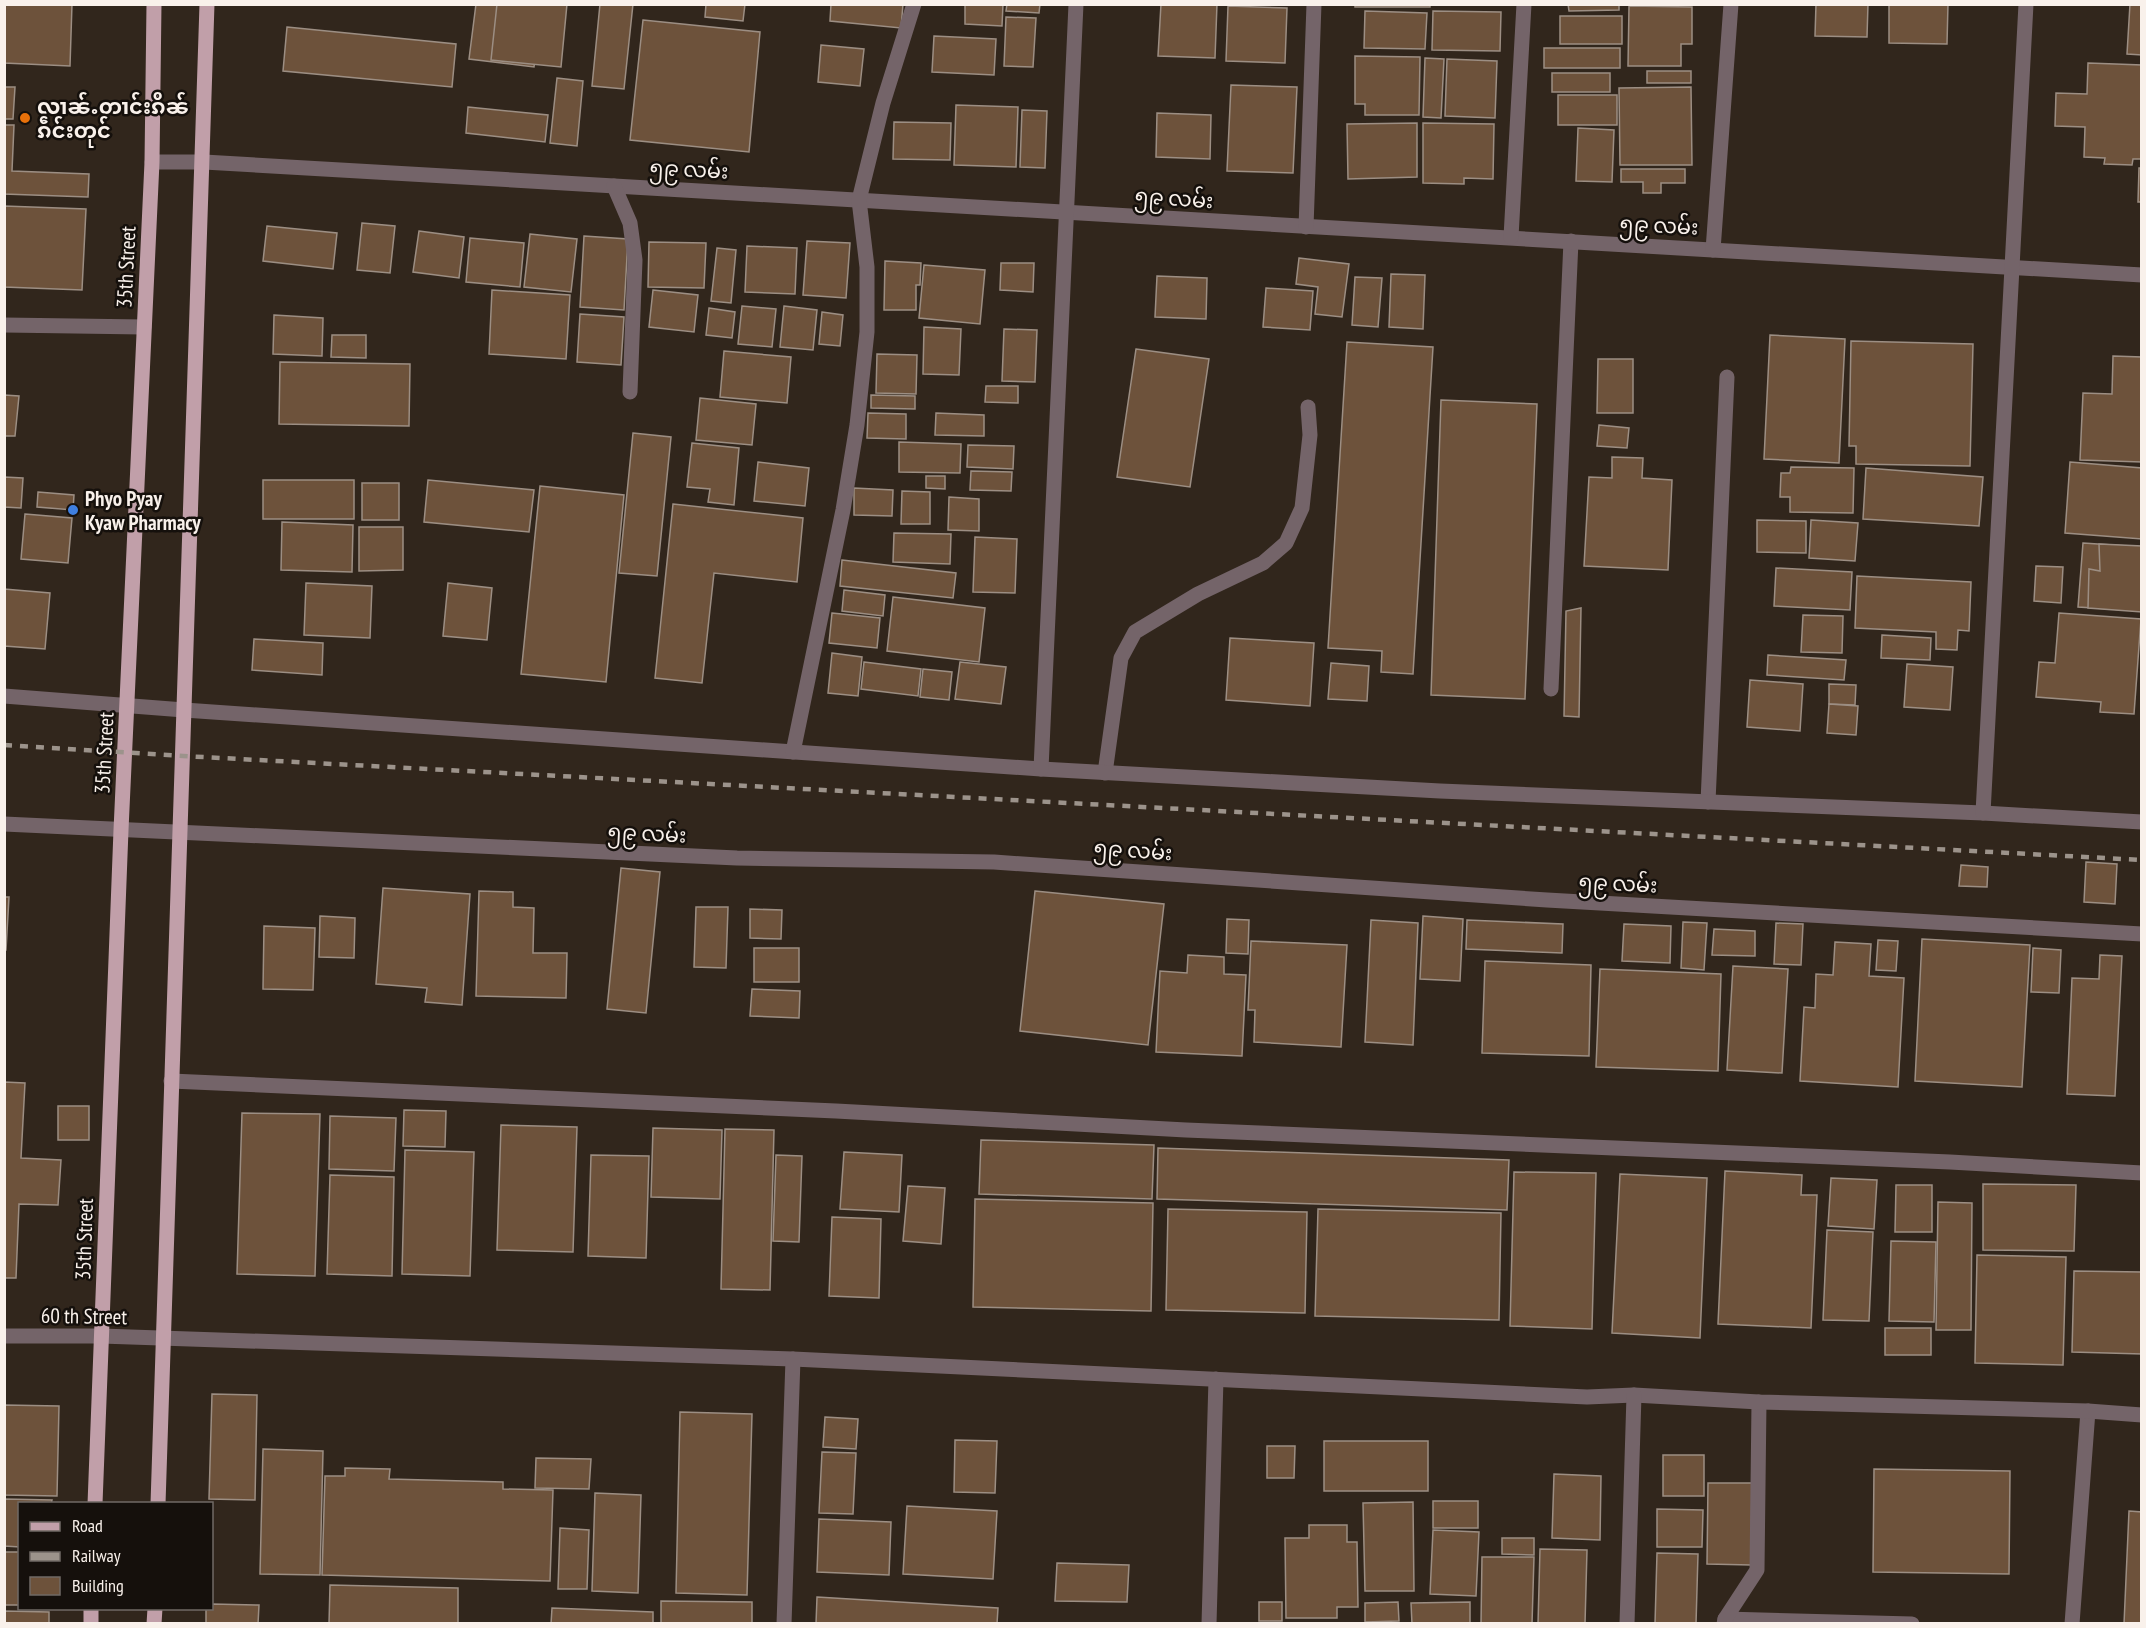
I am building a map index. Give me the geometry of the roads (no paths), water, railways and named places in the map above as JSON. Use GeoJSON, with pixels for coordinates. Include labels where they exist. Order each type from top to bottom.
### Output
{"type":"FeatureCollection","features":[{"type":"Feature","properties":{"kind":"main road","name":"35th Street"},"geometry":{"type":"LineString","coordinates":[[95,1502],[121,830],[152,162],[154,4]]}},
{"type":"Feature","properties":{"kind":"main road"},"geometry":{"type":"LineString","coordinates":[[158,1502],[179,833],[204,162],[207,4]]}},
{"type":"Feature","properties":{"kind":"street"},"geometry":{"type":"LineString","coordinates":[[793,752],[843,510],[857,425],[867,332],[867,267],[859,200],[883,103],[914,4]]}},
{"type":"Feature","properties":{"kind":"street"},"geometry":{"type":"LineString","coordinates":[[1041,769],[1076,4]]}},
{"type":"Feature","properties":{"kind":"street"},"geometry":{"type":"LineString","coordinates":[[1306,227],[1314,4]]}},
{"type":"Feature","properties":{"kind":"street"},"geometry":{"type":"LineString","coordinates":[[1511,237],[1524,4]]}},
{"type":"Feature","properties":{"kind":"street"},"geometry":{"type":"LineString","coordinates":[[1713,250],[1731,4]]}},
{"type":"Feature","properties":{"kind":"street"},"geometry":{"type":"LineString","coordinates":[[1983,813],[2026,4]]}},
{"type":"Feature","properties":{"kind":"street","name":"၅၉ လမ်း"},"geometry":{"type":"LineString","coordinates":[[152,162],[204,162],[2142,275]]}},
{"type":"Feature","properties":{"kind":"street"},"geometry":{"type":"LineString","coordinates":[[614,186],[630,223],[634,260],[630,392]]}},
{"type":"Feature","properties":{"kind":"street"},"geometry":{"type":"LineString","coordinates":[[1551,689],[1571,241]]}},
{"type":"Feature","properties":{"kind":"street"},"geometry":{"type":"LineString","coordinates":[[4,325],[144,327]]}},
{"type":"Feature","properties":{"kind":"street"},"geometry":{"type":"LineString","coordinates":[[1708,802],[1727,377]]}},
{"type":"Feature","properties":{"kind":"street"},"geometry":{"type":"LineString","coordinates":[[1105,773],[1121,658],[1136,632],[1198,594],[1263,563],[1286,543],[1302,508],[1310,435],[1308,407]]}},
{"type":"Feature","properties":{"kind":"street"},"geometry":{"type":"LineString","coordinates":[[4,696],[1105,773],[1440,791],[1983,813],[2142,822]]}},
{"type":"Feature","properties":{"kind":"street","name":"၅၉ လမ်း"},"geometry":{"type":"LineString","coordinates":[[4,824],[737,858],[994,862],[1547,900],[2142,934]]}},
{"type":"Feature","properties":{"kind":"street"},"geometry":{"type":"LineString","coordinates":[[171,1081],[824,1110],[1198,1131],[1938,1162],[2142,1173]]}},
{"type":"Feature","properties":{"kind":"street","name":"60 th Street"},"geometry":{"type":"LineString","coordinates":[[4,1335],[101,1336],[793,1359],[1575,1396],[1634,1395],[1759,1402],[2088,1410],[2142,1415]]}},
{"type":"Feature","properties":{"kind":"street"},"geometry":{"type":"LineString","coordinates":[[784,1623],[793,1359]]}},
{"type":"Feature","properties":{"kind":"street"},"geometry":{"type":"LineString","coordinates":[[1209,1623],[1216,1379]]}},
{"type":"Feature","properties":{"kind":"street"},"geometry":{"type":"LineString","coordinates":[[1627,1623],[1634,1395]]}},
{"type":"Feature","properties":{"kind":"street"},"geometry":{"type":"LineString","coordinates":[[1724,1621],[1757,1570],[1759,1402]]}},
{"type":"Feature","properties":{"kind":"street"},"geometry":{"type":"LineString","coordinates":[[2072,1623],[2088,1410]]}},
{"type":"Feature","properties":{"kind":"street"},"geometry":{"type":"LineString","coordinates":[[1724,1621],[1912,1623]]}},
{"type":"Feature","properties":{"kind":"railway"},"geometry":{"type":"LineString","coordinates":[[4,745],[2142,860]]}},
{"type":"Feature","properties":{"kind":"place","name":"လၢၼ်ႉတၢင်းၵိၼ် ၵဵင်းတုင်"},"geometry":{"type":"Point","coordinates":[25,118]}},
{"type":"Feature","properties":{"kind":"place","name":"Phyo Pyay Kyaw Pharmacy"},"geometry":{"type":"Point","coordinates":[73,510]}}]}
